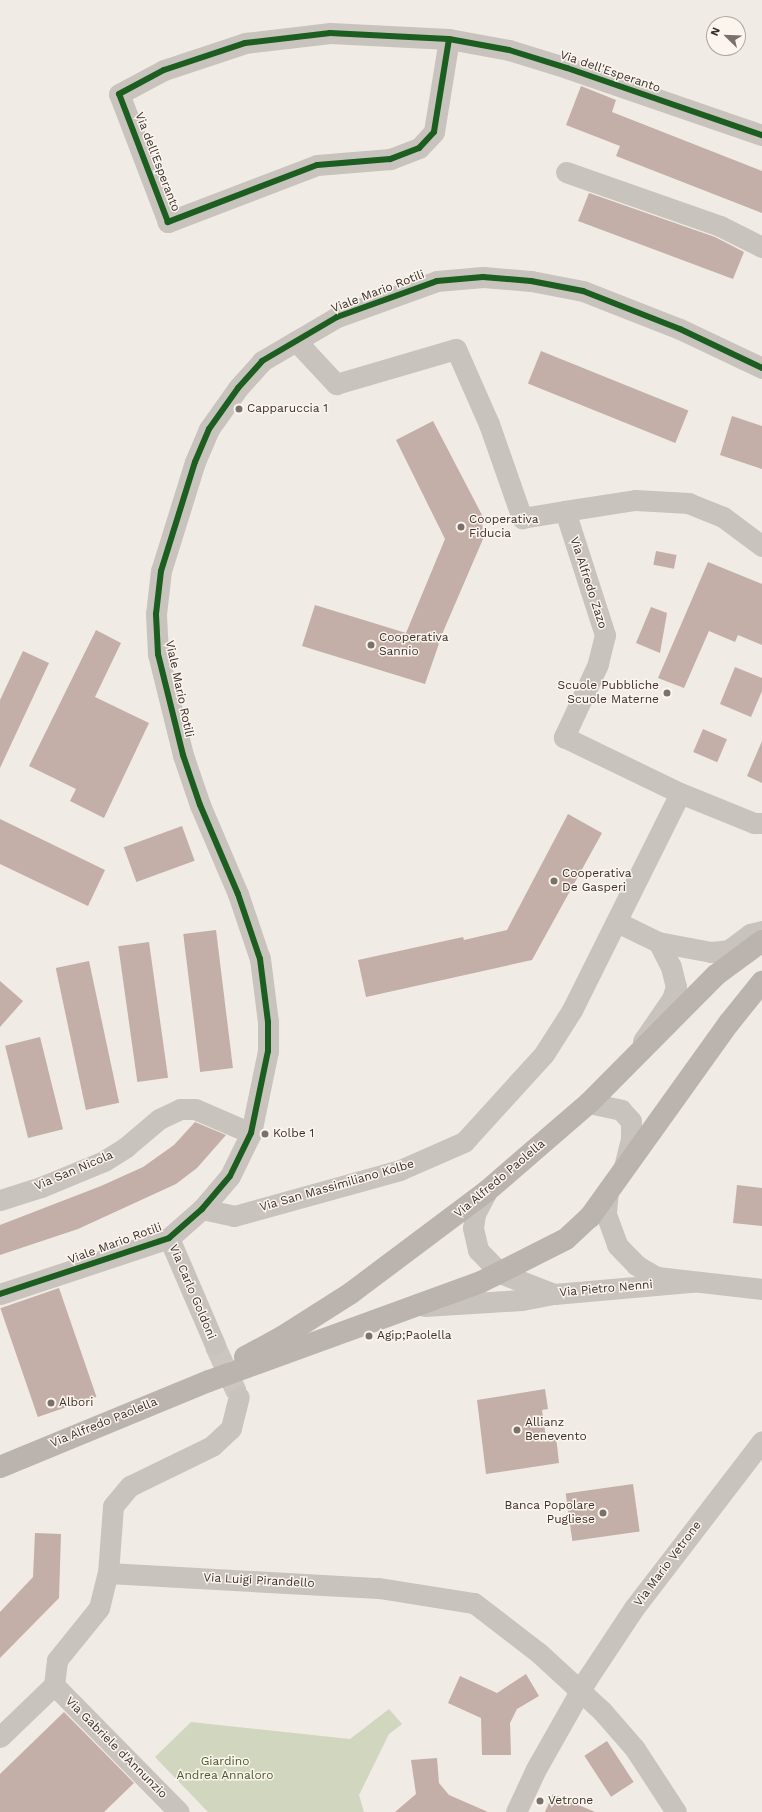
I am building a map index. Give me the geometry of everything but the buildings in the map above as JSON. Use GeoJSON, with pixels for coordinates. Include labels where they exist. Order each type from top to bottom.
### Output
{"type":"FeatureCollection","features":[{"type":"Feature","properties":{"kind":"main road","name":"Via Alfredo Paolella"},"geometry":{"type":"LineString","coordinates":[[209,1381],[351,1293],[487,1191],[589,1103],[716,975],[762,941]]}},
{"type":"Feature","properties":{"kind":"main road","name":"Via Alfredo Paolella"},"geometry":{"type":"LineString","coordinates":[[0,1467],[209,1381],[412,1307],[500,1273],[566,1239],[590,1217],[729,1022],[762,982]]}},
{"type":"Feature","properties":{"kind":"street","name":"Via dell'Esperanto"},"geometry":{"type":"LineString","coordinates":[[449,38],[434,132],[420,148],[390,159],[317,165],[168,222],[119,94],[164,70],[246,43],[330,32],[449,38],[509,50],[567,68],[762,135]]}},
{"type":"Feature","properties":{"kind":"street"},"geometry":{"type":"LineString","coordinates":[[566,172],[720,226],[762,247]]}},
{"type":"Feature","properties":{"kind":"street","name":"Viale Mario Rotili"},"geometry":{"type":"LineString","coordinates":[[0,1294],[169,1238],[202,1209],[230,1176],[251,1132],[268,1051],[268,1022],[260,960],[238,894],[200,805],[183,755],[158,654],[156,614],[161,571],[193,469],[209,429],[262,360],[337,317],[389,297],[437,281],[483,277],[532,281],[583,291],[680,328],[762,368]]}},
{"type":"Feature","properties":{"kind":"street"},"geometry":{"type":"LineString","coordinates":[[296,340],[336,384],[456,349],[490,424],[522,518],[635,500],[689,503],[724,517],[762,546]]}},
{"type":"Feature","properties":{"kind":"street","name":"Via Alfredo Zazo"},"geometry":{"type":"LineString","coordinates":[[565,511],[605,635],[598,664],[564,737],[680,792],[754,822],[762,823]]}},
{"type":"Feature","properties":{"kind":"street","name":"Via San Massimiliano Kolbe"},"geometry":{"type":"LineString","coordinates":[[202,1209],[234,1216],[400,1170],[464,1142],[544,1054],[572,1010],[617,922],[680,792]]}},
{"type":"Feature","properties":{"kind":"street"},"geometry":{"type":"LineString","coordinates":[[617,922],[658,942],[711,952],[728,950],[750,934],[762,931]]}},
{"type":"Feature","properties":{"kind":"street"},"geometry":{"type":"LineString","coordinates":[[626,1067],[672,999],[676,987],[671,967],[658,942]]}},
{"type":"Feature","properties":{"kind":"street"},"geometry":{"type":"LineString","coordinates":[[589,1103],[621,1110],[631,1121],[631,1139],[624,1168]]}},
{"type":"Feature","properties":{"kind":"street","name":"Via San Nicola"},"geometry":{"type":"LineString","coordinates":[[0,1200],[41,1187],[104,1161],[126,1148],[159,1119],[180,1109],[201,1111],[251,1132]]}},
{"type":"Feature","properties":{"kind":"street","name":"Via Pietro Nenni"},"geometry":{"type":"LineString","coordinates":[[608,1190],[606,1214],[617,1245],[636,1265],[657,1277],[762,1289]]}},
{"type":"Feature","properties":{"kind":"street"},"geometry":{"type":"LineString","coordinates":[[487,1191],[475,1214],[473,1228],[478,1250],[500,1273]]}},
{"type":"Feature","properties":{"kind":"street","name":"Via Carlo Goldoni"},"geometry":{"type":"LineString","coordinates":[[169,1238],[215,1345]]}},
{"type":"Feature","properties":{"kind":"street","name":"Via Pietro Nenni"},"geometry":{"type":"LineString","coordinates":[[500,1273],[554,1294],[692,1282]]}},
{"type":"Feature","properties":{"kind":"street"},"geometry":{"type":"LineString","coordinates":[[412,1307],[522,1300],[554,1294]]}},
{"type":"Feature","properties":{"kind":"street"},"geometry":{"type":"LineString","coordinates":[[0,1737],[54,1684],[57,1660],[99,1608],[108,1573],[113,1506],[130,1486],[212,1446],[231,1428],[239,1397]]}},
{"type":"Feature","properties":{"kind":"street","name":"Via Mario Vetrone"},"geometry":{"type":"LineString","coordinates":[[516,1812],[536,1769],[580,1692],[634,1608],[760,1448]]}},
{"type":"Feature","properties":{"kind":"street","name":"Via Luigi Pirandello"},"geometry":{"type":"LineString","coordinates":[[108,1573],[379,1588],[474,1603],[539,1653],[602,1711],[635,1749],[676,1812]]}},
{"type":"Feature","properties":{"kind":"street","name":"Via Gabriele d'Annunzio"},"geometry":{"type":"LineString","coordinates":[[54,1684],[179,1812]]}},
{"type":"Feature","properties":{"kind":"green space","name":"Giardino Andrea Annaloro"},"geometry":{"type":"Polygon","coordinates":[[[389,1709],[402,1724],[389,1734],[359,1795],[364,1812],[208,1812],[155,1757],[191,1722],[350,1739],[389,1709]]]}},
{"type":"Feature","properties":{"kind":"tunnel"},"geometry":{"type":"LineString","coordinates":[[215,1345],[239,1397]]}},
{"type":"Feature","properties":{"kind":"cycle path"},"geometry":{"type":"LineString","coordinates":[[449,39],[434,132],[419,148],[390,159],[317,165],[168,222],[119,94],[164,70],[245,43],[330,33],[449,39],[509,50],[567,68],[762,135]]}},
{"type":"Feature","properties":{"kind":"cycle path"},"geometry":{"type":"LineString","coordinates":[[0,1294],[169,1238],[202,1209],[230,1176],[251,1133],[268,1051],[268,1022],[260,959],[238,894],[200,805],[183,755],[158,654],[156,614],[161,571],[195,462],[209,429],[238,388],[262,361],[337,317],[437,281],[483,277],[531,281],[583,291],[680,329],[762,368]]}},
{"type":"Feature","properties":{"kind":"place","name":"Capparuccia 1"},"geometry":{"type":"Point","coordinates":[239,409]}},
{"type":"Feature","properties":{"kind":"place","name":"Cooperativa Fiducia"},"geometry":{"type":"Point","coordinates":[461,527]}},
{"type":"Feature","properties":{"kind":"place","name":"Cooperativa Sannio"},"geometry":{"type":"Point","coordinates":[371,645]}},
{"type":"Feature","properties":{"kind":"place","name":"Scuole Pubbliche Scuole Materne"},"geometry":{"type":"Point","coordinates":[667,693]}},
{"type":"Feature","properties":{"kind":"place","name":"Cooperativa De Gasperi"},"geometry":{"type":"Point","coordinates":[554,881]}},
{"type":"Feature","properties":{"kind":"place","name":"Kolbe 1"},"geometry":{"type":"Point","coordinates":[265,1134]}},
{"type":"Feature","properties":{"kind":"place","name":"Agip;Paolella"},"geometry":{"type":"Point","coordinates":[369,1336]}},
{"type":"Feature","properties":{"kind":"place","name":"Albori"},"geometry":{"type":"Point","coordinates":[51,1403]}},
{"type":"Feature","properties":{"kind":"place","name":"Allianz Benevento"},"geometry":{"type":"Point","coordinates":[517,1430]}},
{"type":"Feature","properties":{"kind":"place","name":"Banca Popolare Pugliese"},"geometry":{"type":"Point","coordinates":[603,1513]}},
{"type":"Feature","properties":{"kind":"place","name":"Vetrone"},"geometry":{"type":"Point","coordinates":[540,1801]}}]}
